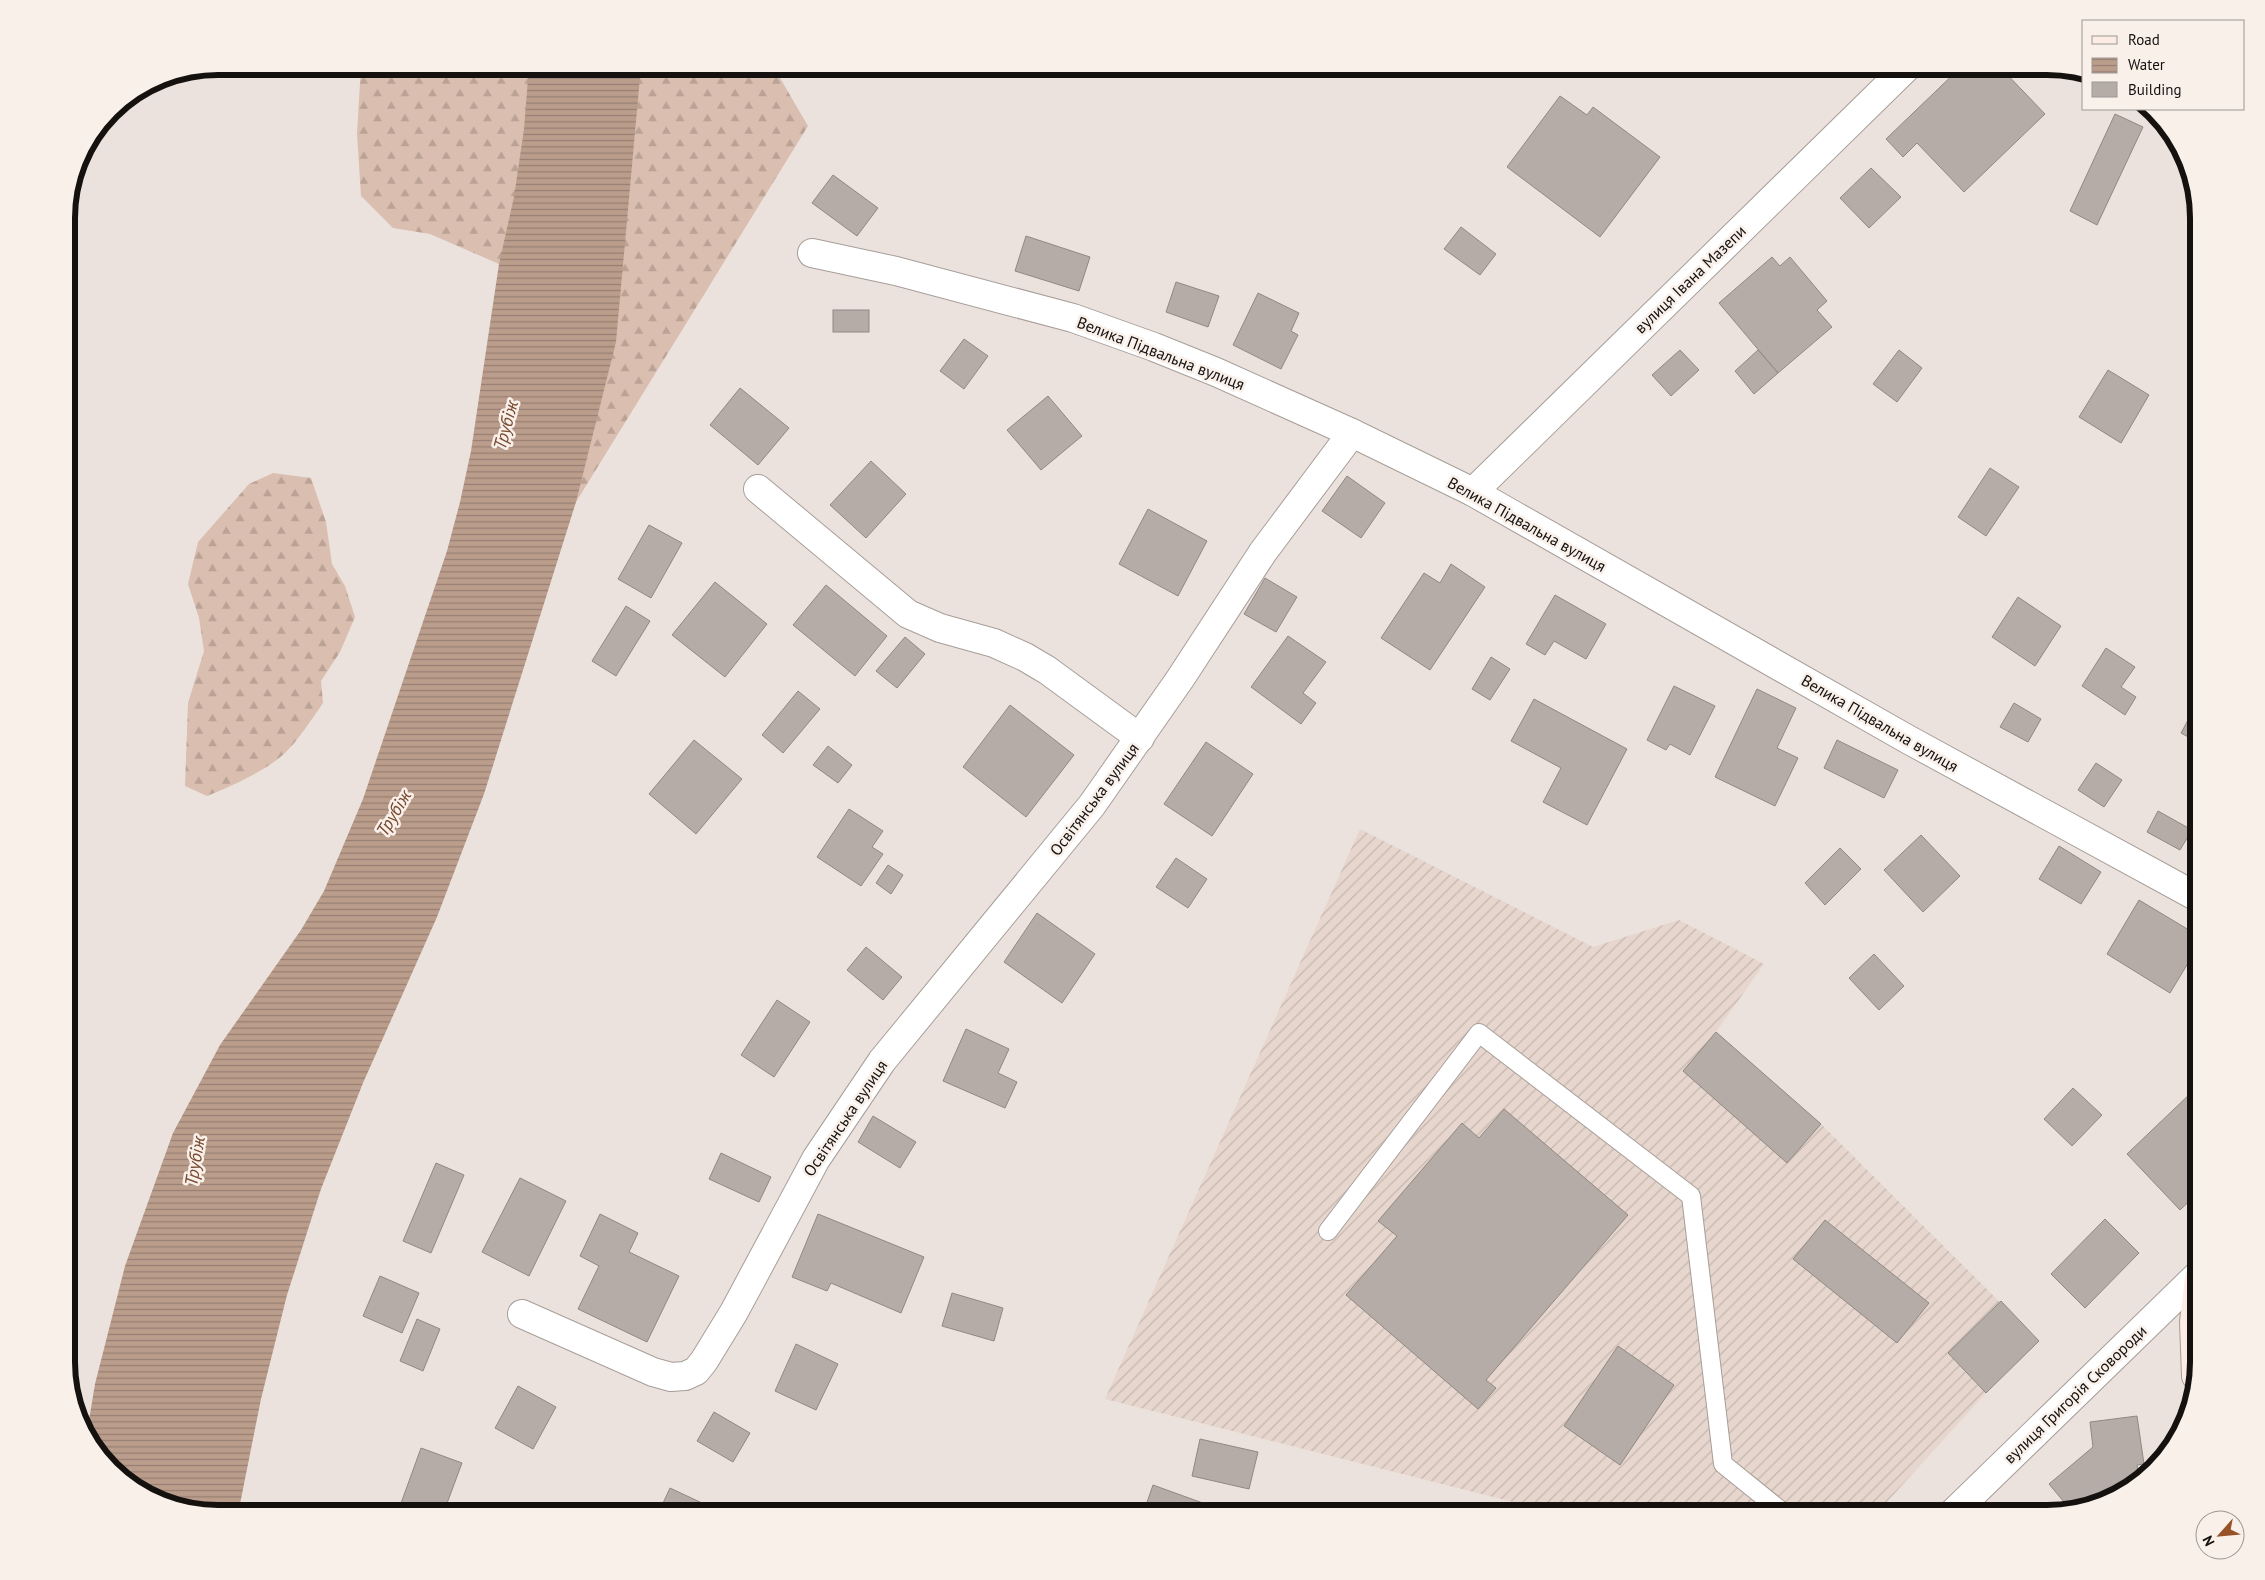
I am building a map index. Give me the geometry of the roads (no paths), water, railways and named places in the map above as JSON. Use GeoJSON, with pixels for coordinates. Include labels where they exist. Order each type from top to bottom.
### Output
{"type":"FeatureCollection","features":[{"type":"Feature","properties":{"kind":"street","name":"вулиця Івана Мазепи"},"geometry":{"type":"LineString","coordinates":[[1473,492],[1899,75]]}},
{"type":"Feature","properties":{"kind":"street","name":"Велика Підвальна вулиця"},"geometry":{"type":"LineString","coordinates":[[812,253],[905,273],[1073,318],[1216,372],[1352,434],[1473,492],[1909,740],[2190,893]]}},
{"type":"Feature","properties":{"kind":"street","name":"Освітянська вулиця"},"geometry":{"type":"LineString","coordinates":[[522,1314],[654,1372],[671,1376],[685,1376],[696,1371],[720,1336],[816,1159],[851,1105],[901,1038],[1092,805],[1140,738],[1263,552],[1352,434]]}},
{"type":"Feature","properties":{"kind":"street","name":"Освітянська вулиця"},"geometry":{"type":"LineString","coordinates":[[758,489],[908,614],[940,628],[994,643],[1025,658],[1047,670],[1140,738]]}},
{"type":"Feature","properties":{"kind":"street","name":"вулиця Григорія Сковороди"},"geometry":{"type":"LineString","coordinates":[[1961,1505],[2190,1283]]}},
{"type":"Feature","properties":{"kind":"lane"},"geometry":{"type":"LineString","coordinates":[[1328,1230],[1479,1033],[1691,1196],[1723,1464],[1774,1505]]}},
{"type":"Feature","properties":{"kind":"water","name":"Трубіж"},"geometry":{"type":"Polygon","coordinates":[[[528,75],[640,75],[616,342],[576,502],[484,794],[437,917],[363,1083],[321,1189],[287,1295],[261,1399],[240,1505],[190,1502],[155,1490],[139,1481],[110,1456],[94,1434],[89,1422],[95,1384],[125,1266],[173,1133],[220,1045],[301,930],[324,891],[363,799],[447,551],[460,502],[471,451],[499,264],[514,197],[524,129],[528,75]]]}}]}
